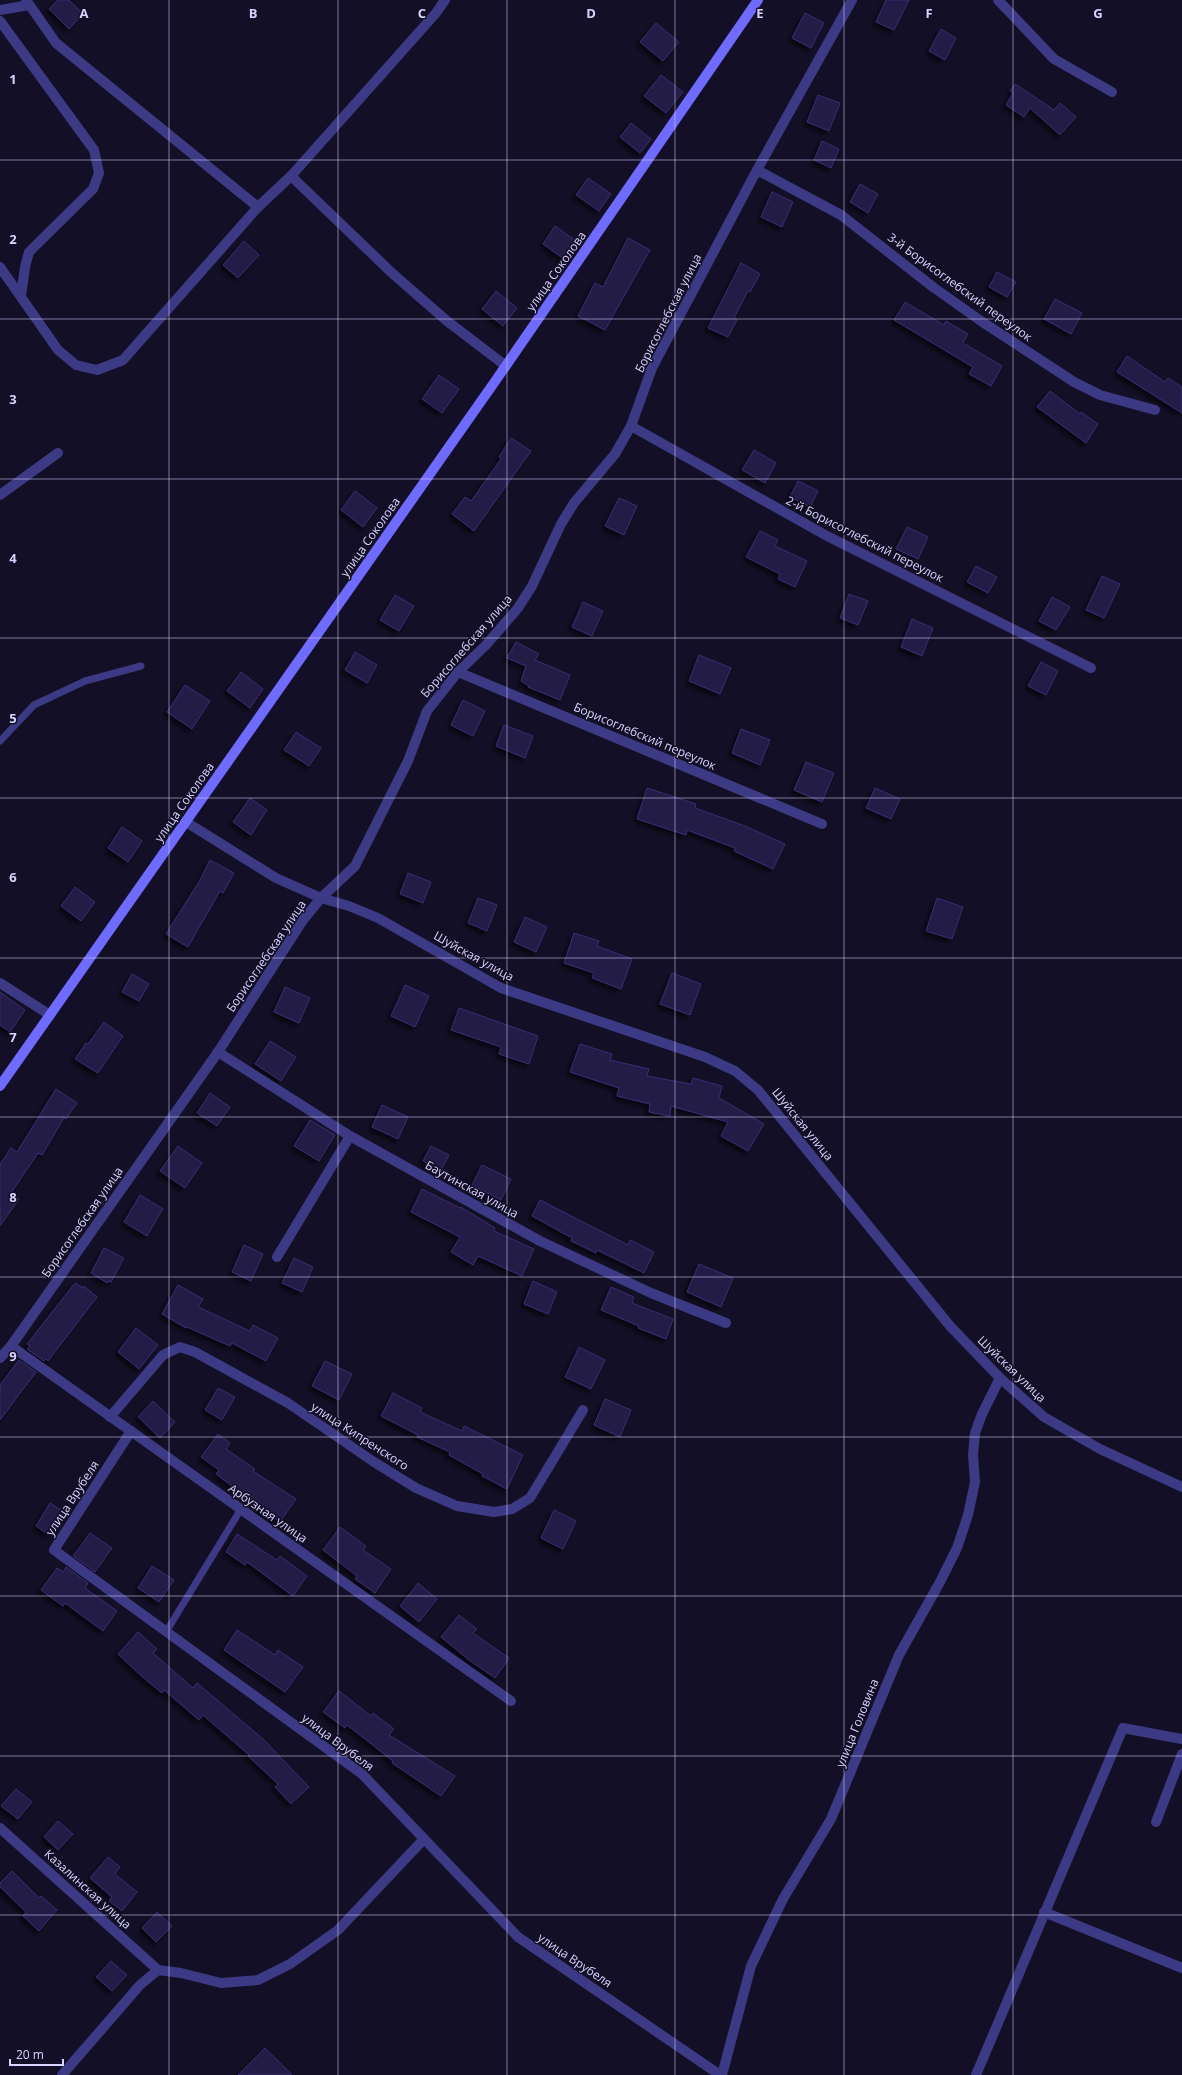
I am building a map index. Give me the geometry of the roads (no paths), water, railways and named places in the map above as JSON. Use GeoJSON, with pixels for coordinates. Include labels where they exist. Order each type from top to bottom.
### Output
{"type":"FeatureCollection","features":[{"type":"Feature","properties":{"kind":"main road","name":"улица Соколова"},"geometry":{"type":"LineString","coordinates":[[0,1086],[506,366],[758,0]]}},
{"type":"Feature","properties":{"kind":"street"},"geometry":{"type":"LineString","coordinates":[[0,266],[58,350],[76,365],[97,370],[123,360],[258,207],[291,176],[436,13],[445,0]]}},
{"type":"Feature","properties":{"kind":"street","name":"Борисоглебская улица"},"geometry":{"type":"LineString","coordinates":[[0,1358],[11,1346],[218,1052],[303,920],[321,898],[354,866],[408,760],[427,711],[458,672],[486,645],[518,608],[532,586],[561,524],[574,503],[615,454],[631,426],[652,368],[757,170],[852,0]]}},
{"type":"Feature","properties":{"kind":"street"},"geometry":{"type":"LineString","coordinates":[[998,0],[1054,59],[1112,92]]}},
{"type":"Feature","properties":{"kind":"street"},"geometry":{"type":"LineString","coordinates":[[0,10],[28,2],[56,43],[258,207]]}},
{"type":"Feature","properties":{"kind":"street"},"geometry":{"type":"LineString","coordinates":[[0,21],[94,150],[99,173],[93,188],[29,252],[20,296]]}},
{"type":"Feature","properties":{"kind":"street","name":"3-й Борисоглебский переулок"},"geometry":{"type":"LineString","coordinates":[[757,170],[841,215],[975,317],[1074,382],[1100,395],[1155,410]]}},
{"type":"Feature","properties":{"kind":"street"},"geometry":{"type":"LineString","coordinates":[[291,176],[392,273],[447,321],[506,366]]}},
{"type":"Feature","properties":{"kind":"street","name":"2-й Борисоглебский переулок"},"geometry":{"type":"LineString","coordinates":[[631,426],[827,536],[1091,668]]}},
{"type":"Feature","properties":{"kind":"street"},"geometry":{"type":"LineString","coordinates":[[0,495],[58,453]]}},
{"type":"Feature","properties":{"kind":"street","name":"Борисоглебский переулок"},"geometry":{"type":"LineString","coordinates":[[458,672],[822,824]]}},
{"type":"Feature","properties":{"kind":"street","name":"Шуйская улица"},"geometry":{"type":"LineString","coordinates":[[186,822],[276,878],[321,898],[349,906],[378,918],[501,988],[705,1057],[735,1071],[758,1090],[950,1326],[1000,1378],[1044,1417],[1100,1449],[1182,1487]]}},
{"type":"Feature","properties":{"kind":"street"},"geometry":{"type":"LineString","coordinates":[[0,983],[50,1015]]}},
{"type":"Feature","properties":{"kind":"street","name":"Баутинская улица"},"geometry":{"type":"LineString","coordinates":[[218,1052],[350,1136],[540,1241],[601,1271],[726,1323]]}},
{"type":"Feature","properties":{"kind":"street"},"geometry":{"type":"LineString","coordinates":[[277,1257],[350,1136]]}},
{"type":"Feature","properties":{"kind":"street","name":"Арбузная улица"},"geometry":{"type":"LineString","coordinates":[[11,1346],[511,1701]]}},
{"type":"Feature","properties":{"kind":"street","name":"улица Кипренского"},"geometry":{"type":"LineString","coordinates":[[110,1417],[163,1355],[180,1348],[195,1352],[288,1403],[374,1462],[416,1488],[457,1506],[494,1512],[512,1509],[530,1498],[583,1410]]}},
{"type":"Feature","properties":{"kind":"street","name":"улица Головина"},"geometry":{"type":"LineString","coordinates":[[721,2075],[751,1966],[783,1900],[831,1819],[899,1655],[940,1582],[957,1548],[968,1515],[975,1482],[973,1455],[976,1433],[982,1414],[1000,1378]]}},
{"type":"Feature","properties":{"kind":"street","name":"улица Врубеля"},"geometry":{"type":"LineString","coordinates":[[131,1431],[54,1550],[362,1774],[518,1937],[721,2075]]}},
{"type":"Feature","properties":{"kind":"street"},"geometry":{"type":"LineString","coordinates":[[976,2075],[1078,1829],[1123,1728],[1182,1739]]}},
{"type":"Feature","properties":{"kind":"street"},"geometry":{"type":"LineString","coordinates":[[1156,1822],[1182,1754]]}},
{"type":"Feature","properties":{"kind":"street","name":"Казалинская улица"},"geometry":{"type":"LineString","coordinates":[[0,1828],[158,1970]]}},
{"type":"Feature","properties":{"kind":"street"},"geometry":{"type":"LineString","coordinates":[[62,2075],[140,1985],[158,1970],[181,1972],[221,1983],[258,1980],[290,1964],[338,1930],[424,1839]]}},
{"type":"Feature","properties":{"kind":"street"},"geometry":{"type":"LineString","coordinates":[[1044,1912],[1182,1968]]}},
{"type":"Feature","properties":{"kind":"lane"},"geometry":{"type":"LineString","coordinates":[[0,741],[34,705],[85,681],[141,666]]}},
{"type":"Feature","properties":{"kind":"lane"},"geometry":{"type":"LineString","coordinates":[[166,1632],[241,1509]]}}]}
